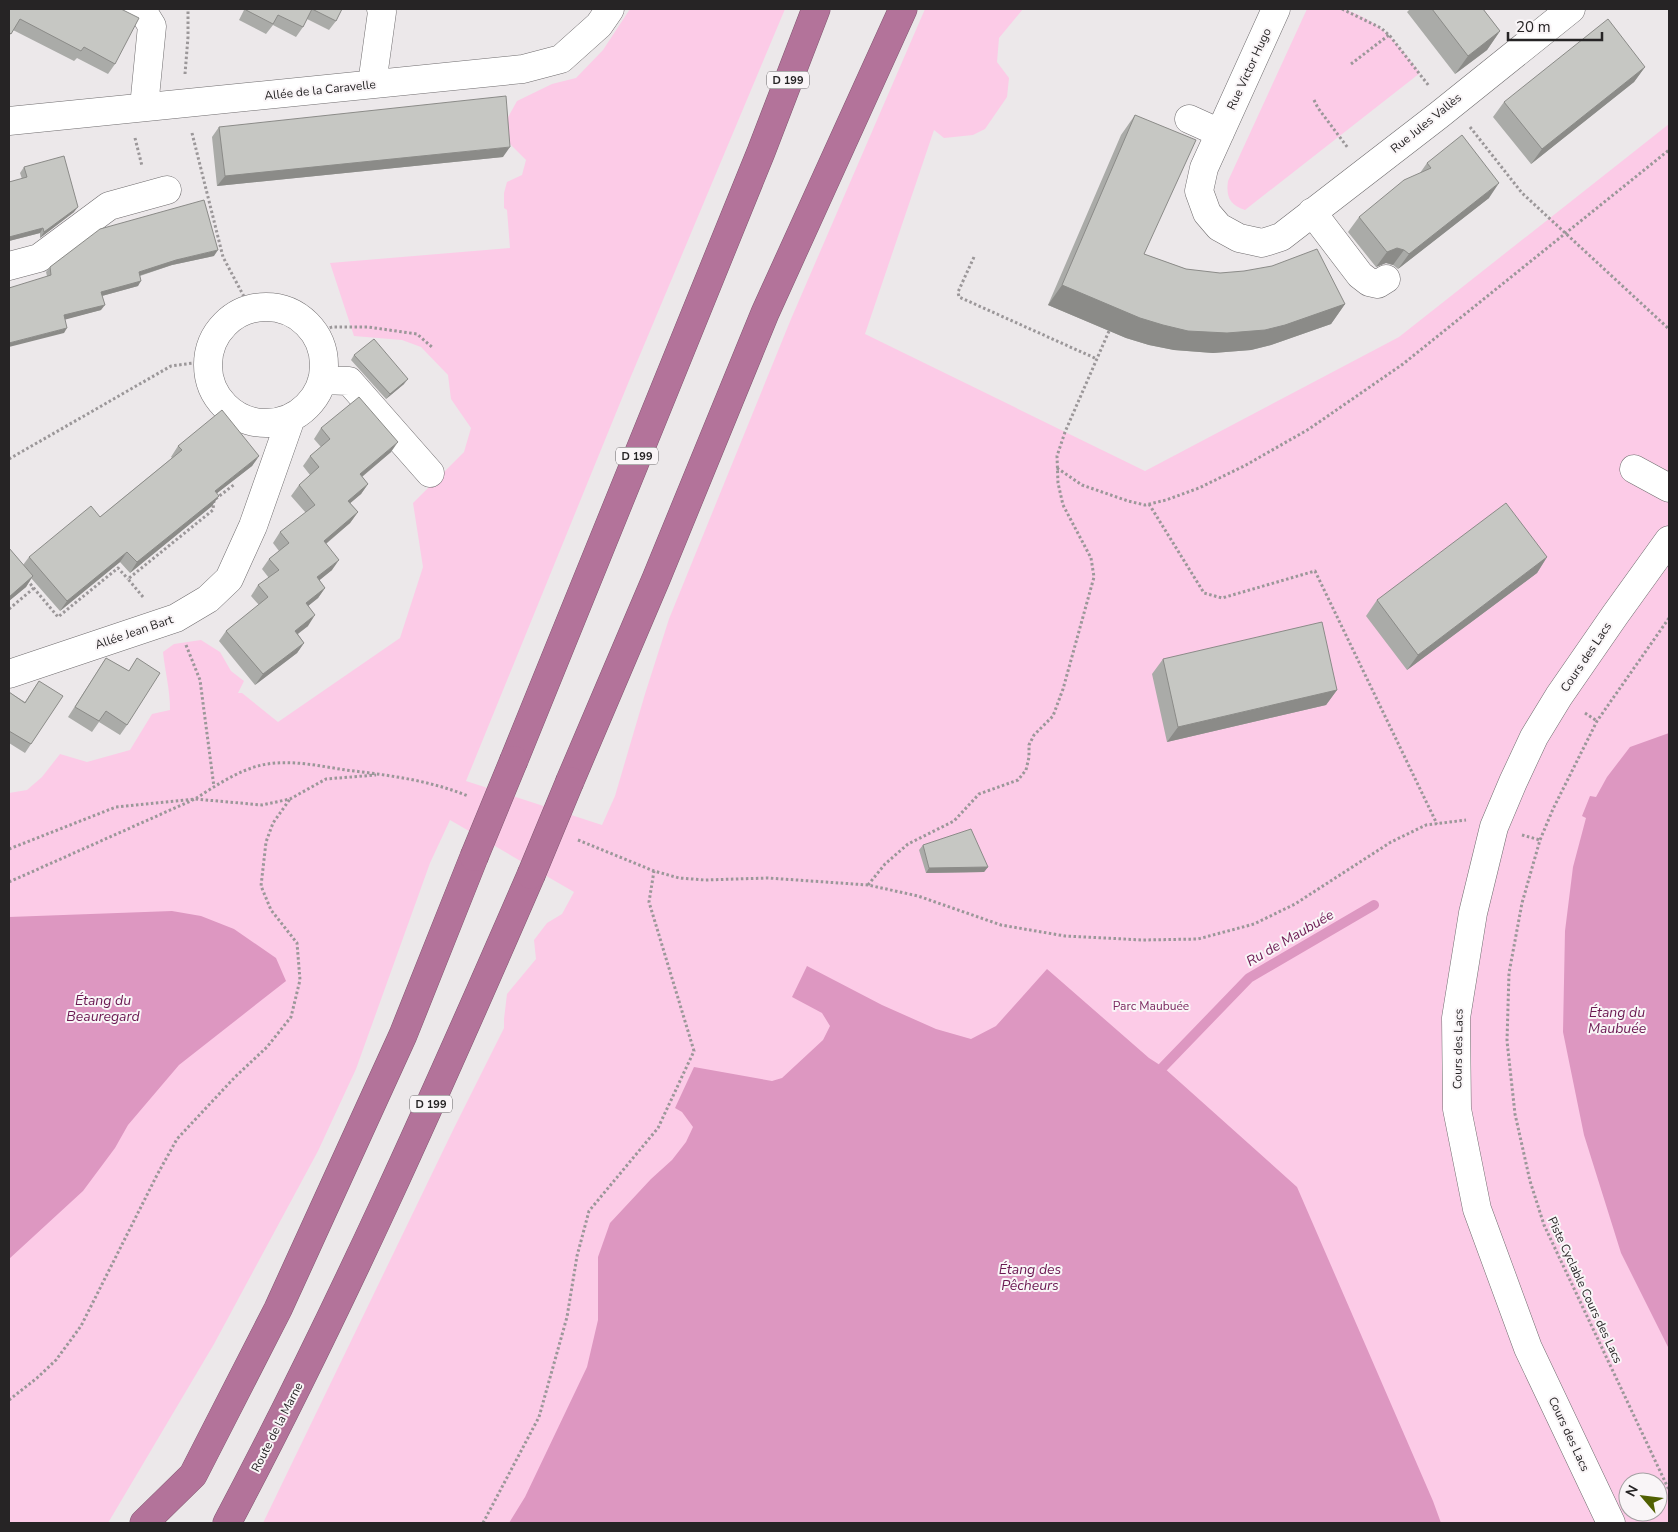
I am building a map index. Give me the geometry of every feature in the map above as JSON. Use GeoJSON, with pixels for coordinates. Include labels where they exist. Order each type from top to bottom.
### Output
{"type":"FeatureCollection","features":[{"type":"Feature","properties":{"kind":"highway","name":"D 199"},"geometry":{"type":"LineString","coordinates":[[168,1523],[278,1309],[403,1035],[757,161],[816,9]]}},
{"type":"Feature","properties":{"kind":"highway","name":"Route de la Marne"},"geometry":{"type":"LineString","coordinates":[[227,1523],[326,1330],[434,1097],[656,579],[765,313],[903,9]]}},
{"type":"Feature","properties":{"kind":"highway"},"geometry":{"type":"LineString","coordinates":[[144,1523],[193,1475]]}},
{"type":"Feature","properties":{"kind":"street"},"geometry":{"type":"LineString","coordinates":[[136,9],[144,13],[152,26],[144,107]]}},
{"type":"Feature","properties":{"kind":"street"},"geometry":{"type":"LineString","coordinates":[[372,84],[381,9]]}},
{"type":"Feature","properties":{"kind":"street","name":"Allée de la Caravelle"},"geometry":{"type":"LineString","coordinates":[[9,121],[523,69],[561,59],[599,24],[610,9]]}},
{"type":"Feature","properties":{"kind":"street","name":"Rue Victor Hugo"},"geometry":{"type":"LineString","coordinates":[[1276,9],[1204,168],[1199,191],[1207,213],[1219,227],[1239,238],[1262,243],[1281,237]]}},
{"type":"Feature","properties":{"kind":"street","name":"Rue Jules Vallès"},"geometry":{"type":"LineString","coordinates":[[1281,237],[1571,9]]}},
{"type":"Feature","properties":{"kind":"street"},"geometry":{"type":"LineString","coordinates":[[1189,119],[1221,131]]}},
{"type":"Feature","properties":{"kind":"street"},"geometry":{"type":"LineString","coordinates":[[9,266],[39,258],[109,206],[158,192]]}},
{"type":"Feature","properties":{"kind":"street"},"geometry":{"type":"LineString","coordinates":[[1312,212],[1360,275],[1369,282],[1378,284],[1386,279]]}},
{"type":"Feature","properties":{"kind":"street"},"geometry":{"type":"LineString","coordinates":[[268,306],[285,309],[301,317],[316,334],[322,345],[325,363],[322,380],[316,396],[305,409],[290,418],[272,423],[252,422],[235,414],[221,402],[211,385],[208,361],[210,347],[219,330],[233,316],[250,308],[268,306]]}},
{"type":"Feature","properties":{"kind":"street"},"geometry":{"type":"LineString","coordinates":[[322,380],[349,381],[430,472]]}},
{"type":"Feature","properties":{"kind":"street","name":"Allée Jean Bart"},"geometry":{"type":"LineString","coordinates":[[9,674],[176,618],[208,599],[229,579],[249,535],[290,418]]}},
{"type":"Feature","properties":{"kind":"street"},"geometry":{"type":"LineString","coordinates":[[1634,469],[1669,488]]}},
{"type":"Feature","properties":{"kind":"street","name":"Cours des Lacs"},"geometry":{"type":"LineString","coordinates":[[1611,1523],[1528,1348],[1477,1209],[1457,1109],[1456,1018],[1473,913],[1494,827],[1534,737],[1554,704],[1669,540]]}},
{"type":"Feature","properties":{"kind":"path"},"geometry":{"type":"LineString","coordinates":[[185,75],[188,9]]}},
{"type":"Feature","properties":{"kind":"path"},"geometry":{"type":"LineString","coordinates":[[1342,9],[1381,28],[1389,34],[1445,108],[1466,122],[1522,193],[1669,329]]}},
{"type":"Feature","properties":{"kind":"path"},"geometry":{"type":"LineString","coordinates":[[1351,64],[1389,34]]}},
{"type":"Feature","properties":{"kind":"path"},"geometry":{"type":"LineString","coordinates":[[1314,100],[1366,171]]}},
{"type":"Feature","properties":{"kind":"path"},"geometry":{"type":"LineString","coordinates":[[192,133],[224,257],[250,308]]}},
{"type":"Feature","properties":{"kind":"path"},"geometry":{"type":"LineString","coordinates":[[134,137],[158,192]]}},
{"type":"Feature","properties":{"kind":"path"},"geometry":{"type":"LineString","coordinates":[[1057,468],[1082,485],[1145,505],[1166,500],[1199,488],[1246,465],[1309,429],[1403,364],[1669,150]]}},
{"type":"Feature","properties":{"kind":"path"},"geometry":{"type":"LineString","coordinates":[[974,257],[958,292],[959,297],[1097,360]]}},
{"type":"Feature","properties":{"kind":"path"},"geometry":{"type":"LineString","coordinates":[[316,334],[332,327],[368,327],[417,334],[433,348]]}},
{"type":"Feature","properties":{"kind":"path"},"geometry":{"type":"LineString","coordinates":[[868,885],[885,864],[908,844],[954,821],[980,794],[1018,780],[1026,770],[1029,745],[1034,735],[1053,716],[1094,577],[1091,558],[1063,505],[1058,483],[1057,456],[1065,432],[1109,331]]}},
{"type":"Feature","properties":{"kind":"path"},"geometry":{"type":"LineString","coordinates":[[9,459],[171,366],[208,361]]}},
{"type":"Feature","properties":{"kind":"path"},"geometry":{"type":"LineString","coordinates":[[128,579],[213,510],[214,500],[236,484]]}},
{"type":"Feature","properties":{"kind":"path"},"geometry":{"type":"LineString","coordinates":[[1149,504],[1204,593],[1222,598],[1315,571],[1436,824]]}},
{"type":"Feature","properties":{"kind":"path"},"geometry":{"type":"LineString","coordinates":[[24,577],[58,617],[118,568],[149,602]]}},
{"type":"Feature","properties":{"kind":"path"},"geometry":{"type":"LineString","coordinates":[[9,609],[34,588]]}},
{"type":"Feature","properties":{"kind":"path","name":"Piste Cyclable Cours des Lacs"},"geometry":{"type":"LineString","coordinates":[[1669,618],[1597,721],[1540,840],[1522,903],[1509,973],[1507,1041],[1515,1114],[1530,1182],[1544,1225],[1669,1490]]}},
{"type":"Feature","properties":{"kind":"path"},"geometry":{"type":"LineString","coordinates":[[184,641],[200,680],[214,787]]}},
{"type":"Feature","properties":{"kind":"path"},"geometry":{"type":"LineString","coordinates":[[9,882],[195,799],[214,787],[261,765],[300,763],[421,780],[460,792]]}},
{"type":"Feature","properties":{"kind":"path"},"geometry":{"type":"LineString","coordinates":[[9,849],[116,807],[195,799],[262,805],[290,799],[326,779],[383,775]]}},
{"type":"Feature","properties":{"kind":"path"},"geometry":{"type":"LineString","coordinates":[[9,1400],[56,1360],[81,1326],[177,1139],[235,1077],[267,1047],[290,1017],[300,980],[297,943],[271,910],[261,886],[266,842],[274,823],[290,799]]}},
{"type":"Feature","properties":{"kind":"path"},"geometry":{"type":"LineString","coordinates":[[594,847],[654,871],[679,878],[705,880],[768,878],[868,885],[918,896],[1001,925],[1065,936],[1143,940],[1198,939],[1254,924],[1295,904],[1391,842],[1426,825],[1466,820],[1540,840]]}},
{"type":"Feature","properties":{"kind":"path"},"geometry":{"type":"LineString","coordinates":[[483,1523],[539,1417],[567,1317],[577,1256],[589,1211],[658,1128],[694,1051],[649,902],[654,871]]}},
{"type":"Feature","properties":{"kind":"green space"},"geometry":{"type":"Polygon","coordinates":[[[1339,8],[1368,20],[1396,43],[1420,73],[1245,210],[1232,203],[1228,195],[1228,181],[1307,9],[1339,8]]]}},
{"type":"Feature","properties":{"kind":"green space","name":"Parc Maubuée"},"geometry":{"type":"Polygon","coordinates":[[[630,9],[785,9],[629,381],[466,781],[602,825],[615,796],[669,619],[791,319],[925,9],[1023,9],[999,38],[997,62],[1009,78],[1007,97],[985,129],[973,135],[944,138],[934,130],[865,334],[1145,471],[1399,337],[1669,124],[1669,1523],[263,1523],[504,1028],[507,994],[536,959],[534,940],[547,923],[562,914],[574,892],[450,820],[430,863],[356,1069],[318,1151],[214,1344],[108,1523],[9,1523],[9,793],[27,790],[42,777],[60,754],[87,762],[130,750],[152,714],[170,710],[163,652],[174,644],[201,640],[220,652],[231,671],[244,681],[238,693],[242,693],[278,722],[400,638],[423,567],[413,503],[464,452],[471,428],[451,399],[448,375],[421,347],[402,340],[354,336],[330,263],[510,248],[507,210],[504,208],[504,193],[507,182],[522,175],[526,160],[509,143],[507,119],[517,101],[552,84],[576,78],[603,50],[630,9]]]}},
{"type":"Feature","properties":{"kind":"water","name":"Étang du Maubuée"},"geometry":{"type":"Polygon","coordinates":[[[1669,733],[1669,1349],[1621,1253],[1584,1135],[1563,1032],[1565,931],[1573,867],[1586,818],[1582,816],[1590,796],[1596,797],[1607,777],[1630,747],[1669,733]]]}},
{"type":"Feature","properties":{"kind":"water","name":"Étang du Beauregard"},"geometry":{"type":"Polygon","coordinates":[[[172,911],[201,916],[234,929],[276,958],[286,981],[179,1065],[128,1125],[115,1148],[83,1191],[9,1259],[9,917],[172,911]]]}},
{"type":"Feature","properties":{"kind":"water","name":"Étang des Pêcheurs"},"geometry":{"type":"Polygon","coordinates":[[[807,966],[882,1005],[936,1029],[971,1039],[996,1026],[1047,969],[1149,1058],[1163,1067],[1297,1187],[1441,1523],[509,1523],[525,1497],[587,1367],[598,1320],[598,1257],[610,1223],[651,1179],[672,1160],[686,1142],[693,1127],[682,1112],[675,1108],[694,1067],[772,1081],[782,1078],[823,1040],[830,1026],[822,1013],[792,997],[807,966]]]}},
{"type":"Feature","properties":{"kind":"building"},"geometry":{"type":"Polygon","coordinates":[[[9,9],[121,9],[139,18],[115,64],[84,47],[81,51],[20,19],[11,34],[9,32],[9,9]]]}},
{"type":"Feature","properties":{"kind":"building"},"geometry":{"type":"Polygon","coordinates":[[[246,9],[312,9],[303,27],[278,15],[273,24],[246,9]]]}},
{"type":"Feature","properties":{"kind":"building"},"geometry":{"type":"Polygon","coordinates":[[[312,9],[342,9],[336,21],[312,9]]]}},
{"type":"Feature","properties":{"kind":"building"},"geometry":{"type":"Polygon","coordinates":[[[1432,9],[1483,9],[1500,31],[1468,56],[1432,9]]]}},
{"type":"Feature","properties":{"kind":"building"},"geometry":{"type":"Polygon","coordinates":[[[1608,19],[1645,67],[1542,149],[1504,102],[1608,19]]]}},
{"type":"Feature","properties":{"kind":"building"},"geometry":{"type":"Polygon","coordinates":[[[506,96],[510,147],[225,176],[219,127],[506,96]]]}},
{"type":"Feature","properties":{"kind":"building"},"geometry":{"type":"Polygon","coordinates":[[[1135,115],[1196,140],[1144,254],[1186,269],[1220,273],[1272,266],[1317,249],[1345,304],[1265,330],[1227,333],[1188,331],[1140,318],[1062,285],[1135,115]]]}},
{"type":"Feature","properties":{"kind":"building"},"geometry":{"type":"Polygon","coordinates":[[[1462,135],[1499,183],[1409,254],[1397,248],[1387,252],[1359,217],[1404,180],[1431,168],[1427,163],[1462,135]]]}},
{"type":"Feature","properties":{"kind":"building"},"geometry":{"type":"Polygon","coordinates":[[[64,156],[78,207],[44,232],[43,228],[9,237],[9,182],[27,177],[24,167],[64,156]]]}},
{"type":"Feature","properties":{"kind":"building"},"geometry":{"type":"Polygon","coordinates":[[[204,200],[218,250],[176,260],[139,272],[141,281],[101,292],[105,305],[64,315],[67,328],[9,343],[9,288],[51,275],[50,267],[100,229],[204,200]]]}},
{"type":"Feature","properties":{"kind":"building"},"geometry":{"type":"Polygon","coordinates":[[[374,339],[408,379],[390,394],[354,355],[374,339]]]}},
{"type":"Feature","properties":{"kind":"building"},"geometry":{"type":"Polygon","coordinates":[[[359,397],[398,442],[360,474],[368,484],[348,501],[358,512],[324,541],[339,560],[317,577],[325,588],[306,603],[315,615],[295,631],[304,643],[263,674],[226,631],[268,597],[258,585],[279,570],[269,559],[289,543],[280,532],[315,505],[299,485],[319,467],[310,456],[330,439],[321,428],[359,397]]]}},
{"type":"Feature","properties":{"kind":"building"},"geometry":{"type":"Polygon","coordinates":[[[222,410],[259,456],[215,491],[219,496],[137,562],[127,552],[67,601],[29,557],[91,506],[100,517],[182,450],[178,446],[222,410]]]}},
{"type":"Feature","properties":{"kind":"building"},"geometry":{"type":"Polygon","coordinates":[[[1506,503],[1547,557],[1418,655],[1377,600],[1506,503]]]}},
{"type":"Feature","properties":{"kind":"building"},"geometry":{"type":"Polygon","coordinates":[[[9,548],[33,576],[9,597],[9,548]]]}},
{"type":"Feature","properties":{"kind":"building"},"geometry":{"type":"Polygon","coordinates":[[[1322,622],[1337,690],[1178,727],[1163,659],[1322,622]]]}},
{"type":"Feature","properties":{"kind":"building"},"geometry":{"type":"Polygon","coordinates":[[[106,658],[129,671],[137,658],[160,673],[127,725],[106,711],[99,721],[75,707],[106,658]]]}},
{"type":"Feature","properties":{"kind":"building"},"geometry":{"type":"Polygon","coordinates":[[[39,681],[63,696],[31,744],[9,731],[9,692],[25,703],[39,681]]]}},
{"type":"Feature","properties":{"kind":"building"},"geometry":{"type":"Polygon","coordinates":[[[971,829],[988,867],[929,868],[923,845],[971,829]]]}},
{"type":"Feature","properties":{"kind":"waterway","name":"Ru de Maubuée"},"geometry":{"type":"LineString","coordinates":[[1163,1067],[1249,978],[1374,905]]}}]}
